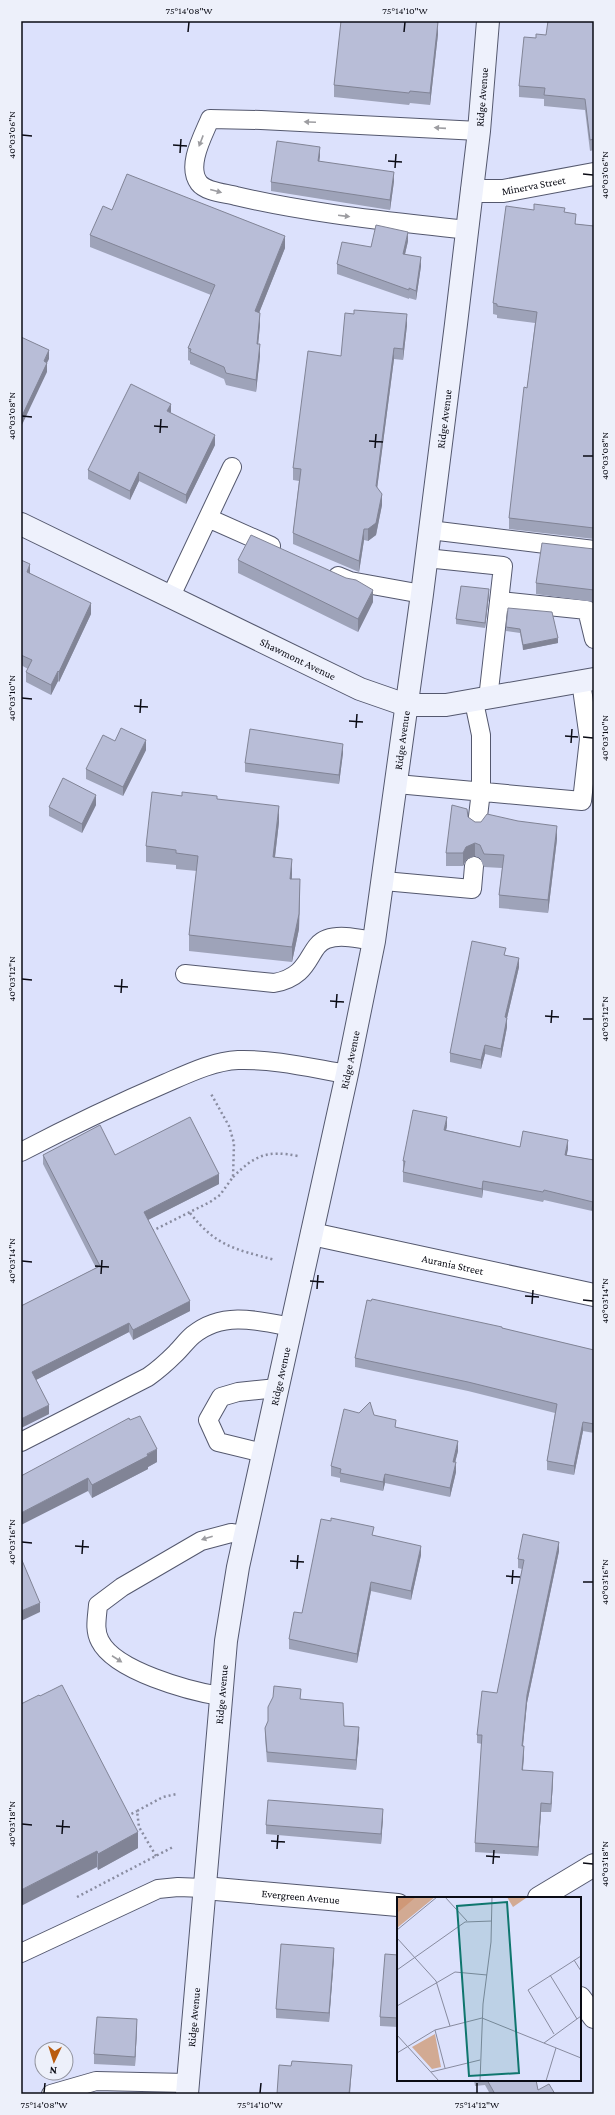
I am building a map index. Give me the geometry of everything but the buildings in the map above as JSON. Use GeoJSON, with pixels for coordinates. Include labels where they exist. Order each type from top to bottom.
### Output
{"type":"FeatureCollection","features":[{"type":"Feature","properties":{"kind":"main road","name":"Ridge Avenue"},"geometry":{"type":"LineString","coordinates":[[187,2088],[220,1696],[231,1607],[277,1388],[347,1074],[374,941],[384,881],[406,705],[422,594],[472,191],[479,131],[488,21]]}},
{"type":"Feature","properties":{"kind":"main road","name":"Shawmont Avenue"},"geometry":{"type":"LineString","coordinates":[[21,524],[170,598],[360,689],[406,705],[440,706],[481,700],[587,680]]}},
{"type":"Feature","properties":{"kind":"street","name":"Minerva Street"},"geometry":{"type":"LineString","coordinates":[[472,191],[503,191],[594,174]]}},
{"type":"Feature","properties":{"kind":"street","name":"Aurania Street"},"geometry":{"type":"LineString","coordinates":[[312,1234],[594,1295]]}},
{"type":"Feature","properties":{"kind":"street"},"geometry":{"type":"LineString","coordinates":[[541,1897],[594,1865]]}},
{"type":"Feature","properties":{"kind":"street","name":"Evergreen Avenue"},"geometry":{"type":"LineString","coordinates":[[204,1888],[397,1905]]}},
{"type":"Feature","properties":{"kind":"street"},"geometry":{"type":"LineString","coordinates":[[581,1999],[594,2017]]}},
{"type":"Feature","properties":{"kind":"lane"},"geometry":{"type":"LineString","coordinates":[[467,230],[339,216],[278,206],[206,188],[199,183],[195,164],[210,119],[269,120],[479,131]]}},
{"type":"Feature","properties":{"kind":"lane"},"geometry":{"type":"LineString","coordinates":[[170,598],[232,468]]}},
{"type":"Feature","properties":{"kind":"lane"},"geometry":{"type":"LineString","coordinates":[[208,518],[286,553]]}},
{"type":"Feature","properties":{"kind":"lane"},"geometry":{"type":"LineString","coordinates":[[430,530],[594,550]]}},
{"type":"Feature","properties":{"kind":"lane"},"geometry":{"type":"LineString","coordinates":[[426,558],[503,566],[499,601],[481,700],[481,791],[478,825]]}},
{"type":"Feature","properties":{"kind":"lane"},"geometry":{"type":"LineString","coordinates":[[322,568],[350,581],[422,594]]}},
{"type":"Feature","properties":{"kind":"lane"},"geometry":{"type":"LineString","coordinates":[[499,601],[587,610],[594,639]]}},
{"type":"Feature","properties":{"kind":"lane"},"geometry":{"type":"LineString","coordinates":[[397,784],[582,801],[589,739],[587,680]]}},
{"type":"Feature","properties":{"kind":"lane"},"geometry":{"type":"LineString","coordinates":[[384,881],[472,889],[474,866]]}},
{"type":"Feature","properties":{"kind":"lane"},"geometry":{"type":"LineString","coordinates":[[186,974],[269,982],[287,981],[305,967],[319,946],[326,939],[337,937],[374,941]]}},
{"type":"Feature","properties":{"kind":"lane"},"geometry":{"type":"LineString","coordinates":[[21,1152],[89,1117],[194,1071],[216,1064],[237,1060],[260,1060],[347,1074]]}},
{"type":"Feature","properties":{"kind":"lane"},"geometry":{"type":"LineString","coordinates":[[21,1442],[148,1377],[164,1365],[192,1335],[204,1328],[221,1321],[238,1318],[261,1320],[291,1327]]}},
{"type":"Feature","properties":{"kind":"lane"},"geometry":{"type":"LineString","coordinates":[[263,1453],[218,1442],[208,1420],[221,1397],[238,1392],[277,1388]]}},
{"type":"Feature","properties":{"kind":"lane"},"geometry":{"type":"LineString","coordinates":[[220,1696],[194,1692],[173,1686],[121,1662],[110,1654],[100,1642],[96,1628],[98,1605],[122,1587],[201,1541],[231,1533],[246,1535]]}},
{"type":"Feature","properties":{"kind":"lane"},"geometry":{"type":"LineString","coordinates":[[21,1953],[158,1889],[178,1887],[204,1888]]}},
{"type":"Feature","properties":{"kind":"lane"},"geometry":{"type":"LineString","coordinates":[[50,2094],[96,2080],[187,2088]]}},
{"type":"Feature","properties":{"kind":"path"},"geometry":{"type":"LineString","coordinates":[[219,1111],[229,1126],[234,1143],[233,1177]]}},
{"type":"Feature","properties":{"kind":"path"},"geometry":{"type":"LineString","coordinates":[[150,1232],[190,1213],[220,1195],[233,1177],[252,1160],[263,1155],[278,1153],[298,1156]]}},
{"type":"Feature","properties":{"kind":"path"},"geometry":{"type":"LineString","coordinates":[[190,1213],[204,1231],[220,1242],[239,1250],[275,1260]]}},
{"type":"Feature","properties":{"kind":"path"},"geometry":{"type":"LineString","coordinates":[[123,1818],[163,1797],[177,1794]]}},
{"type":"Feature","properties":{"kind":"path"},"geometry":{"type":"LineString","coordinates":[[137,1811],[139,1827],[156,1856]]}},
{"type":"Feature","properties":{"kind":"path"},"geometry":{"type":"LineString","coordinates":[[71,1900],[173,1847]]}}]}
